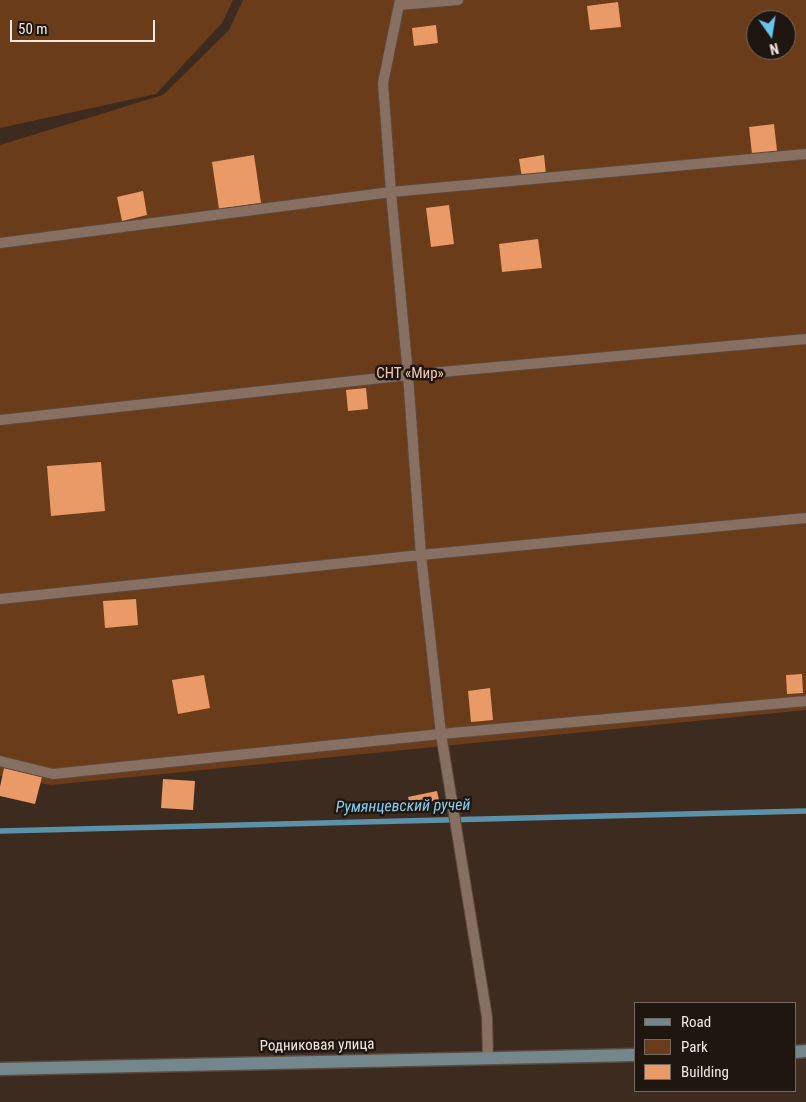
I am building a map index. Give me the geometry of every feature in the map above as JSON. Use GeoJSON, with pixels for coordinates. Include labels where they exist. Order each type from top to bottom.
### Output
{"type":"FeatureCollection","features":[{"type":"Feature","properties":{"kind":"main road","name":"Родниковая улица"},"geometry":{"type":"LineString","coordinates":[[0,1069],[634,1055]]}},
{"type":"Feature","properties":{"kind":"lane"},"geometry":{"type":"LineString","coordinates":[[458,0],[400,2],[383,83],[421,555],[440,734],[487,1017],[488,1059]]}},
{"type":"Feature","properties":{"kind":"lane"},"geometry":{"type":"LineString","coordinates":[[0,243],[391,192],[806,154]]}},
{"type":"Feature","properties":{"kind":"lane"},"geometry":{"type":"LineString","coordinates":[[0,420],[408,375],[806,339]]}},
{"type":"Feature","properties":{"kind":"lane"},"geometry":{"type":"LineString","coordinates":[[0,599],[421,555],[806,518]]}},
{"type":"Feature","properties":{"kind":"lane"},"geometry":{"type":"LineString","coordinates":[[0,761],[54,774],[440,734],[806,701]]}},
{"type":"Feature","properties":{"kind":"green space"},"geometry":{"type":"Polygon","coordinates":[[[0,0],[233,0],[222,23],[156,94],[0,128],[0,0]]]}},
{"type":"Feature","properties":{"kind":"green space","name":"СНТ «Мир»"},"geometry":{"type":"Polygon","coordinates":[[[243,0],[806,0],[806,710],[51,785],[0,776],[0,145],[163,95],[229,30],[243,0]]]}},
{"type":"Feature","properties":{"kind":"building"},"geometry":{"type":"Polygon","coordinates":[[[618,2],[621,27],[590,30],[587,6],[618,2]]]}},
{"type":"Feature","properties":{"kind":"building"},"geometry":{"type":"Polygon","coordinates":[[[436,25],[438,43],[414,46],[412,28],[436,25]]]}},
{"type":"Feature","properties":{"kind":"building"},"geometry":{"type":"Polygon","coordinates":[[[774,124],[777,151],[752,154],[749,127],[774,124]]]}},
{"type":"Feature","properties":{"kind":"building"},"geometry":{"type":"Polygon","coordinates":[[[254,155],[261,203],[219,209],[212,162],[254,155]]]}},
{"type":"Feature","properties":{"kind":"building"},"geometry":{"type":"Polygon","coordinates":[[[544,155],[546,174],[522,178],[519,159],[544,155]]]}},
{"type":"Feature","properties":{"kind":"building"},"geometry":{"type":"Polygon","coordinates":[[[143,191],[147,215],[122,221],[117,197],[143,191]]]}},
{"type":"Feature","properties":{"kind":"building"},"geometry":{"type":"Polygon","coordinates":[[[449,205],[454,244],[431,247],[426,208],[449,205]]]}},
{"type":"Feature","properties":{"kind":"building"},"geometry":{"type":"Polygon","coordinates":[[[538,239],[542,268],[502,272],[499,244],[538,239]]]}},
{"type":"Feature","properties":{"kind":"building"},"geometry":{"type":"Polygon","coordinates":[[[366,388],[368,409],[348,411],[346,390],[366,388]]]}},
{"type":"Feature","properties":{"kind":"building"},"geometry":{"type":"Polygon","coordinates":[[[101,462],[105,511],[51,516],[47,466],[101,462]]]}},
{"type":"Feature","properties":{"kind":"building"},"geometry":{"type":"Polygon","coordinates":[[[136,599],[138,625],[105,628],[103,601],[136,599]]]}},
{"type":"Feature","properties":{"kind":"building"},"geometry":{"type":"Polygon","coordinates":[[[802,674],[803,693],[787,694],[786,675],[802,674]]]}},
{"type":"Feature","properties":{"kind":"building"},"geometry":{"type":"Polygon","coordinates":[[[204,675],[210,708],[178,714],[172,680],[204,675]]]}},
{"type":"Feature","properties":{"kind":"building"},"geometry":{"type":"Polygon","coordinates":[[[490,688],[493,720],[471,722],[468,691],[490,688]]]}},
{"type":"Feature","properties":{"kind":"building"},"geometry":{"type":"Polygon","coordinates":[[[4,768],[42,777],[35,804],[0,796],[4,768]]]}},
{"type":"Feature","properties":{"kind":"building"},"geometry":{"type":"Polygon","coordinates":[[[163,779],[195,781],[193,810],[161,808],[163,779]]]}},
{"type":"Feature","properties":{"kind":"building"},"geometry":{"type":"Polygon","coordinates":[[[437,791],[439,800],[410,805],[408,797],[437,791]]]}},
{"type":"Feature","properties":{"kind":"waterway","name":"Румянцевский ручей"},"geometry":{"type":"LineString","coordinates":[[0,831],[806,811]]}}]}
